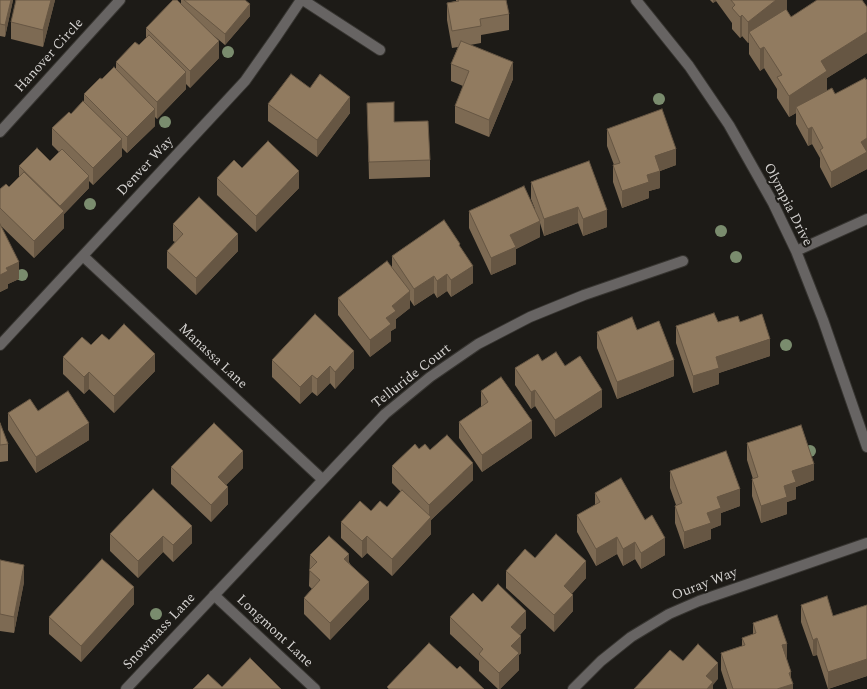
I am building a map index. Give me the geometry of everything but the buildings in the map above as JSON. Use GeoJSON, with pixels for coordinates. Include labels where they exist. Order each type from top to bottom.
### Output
{"type":"FeatureCollection","features":[{"type":"Feature","properties":{"kind":"street","name":"Hanover Circle"},"geometry":{"type":"LineString","coordinates":[[0,132],[120,0]]}},
{"type":"Feature","properties":{"kind":"street"},"geometry":{"type":"LineString","coordinates":[[302,0],[380,50]]}},
{"type":"Feature","properties":{"kind":"street","name":"Denver Way"},"geometry":{"type":"LineString","coordinates":[[0,344],[245,80],[302,0]]}},
{"type":"Feature","properties":{"kind":"street","name":"Olympia Drive"},"geometry":{"type":"LineString","coordinates":[[636,0],[689,66],[729,125],[773,203],[796,251],[823,320],[867,447]]}},
{"type":"Feature","properties":{"kind":"street"},"geometry":{"type":"LineString","coordinates":[[796,251],[867,219]]}},
{"type":"Feature","properties":{"kind":"street","name":"Manassa Lane"},"geometry":{"type":"LineString","coordinates":[[83,256],[322,480]]}},
{"type":"Feature","properties":{"kind":"street","name":"Telluride Court"},"geometry":{"type":"LineString","coordinates":[[214,595],[385,414],[430,377],[478,344],[530,317],[584,295],[683,261]]}},
{"type":"Feature","properties":{"kind":"street","name":"Ouray Way"},"geometry":{"type":"LineString","coordinates":[[573,689],[601,661],[631,637],[669,614],[699,601],[867,543]]}},
{"type":"Feature","properties":{"kind":"street","name":"Snowmass Lane"},"geometry":{"type":"LineString","coordinates":[[126,689],[214,595]]}},
{"type":"Feature","properties":{"kind":"street","name":"Longmont Lane"},"geometry":{"type":"LineString","coordinates":[[214,595],[315,689]]}}]}
